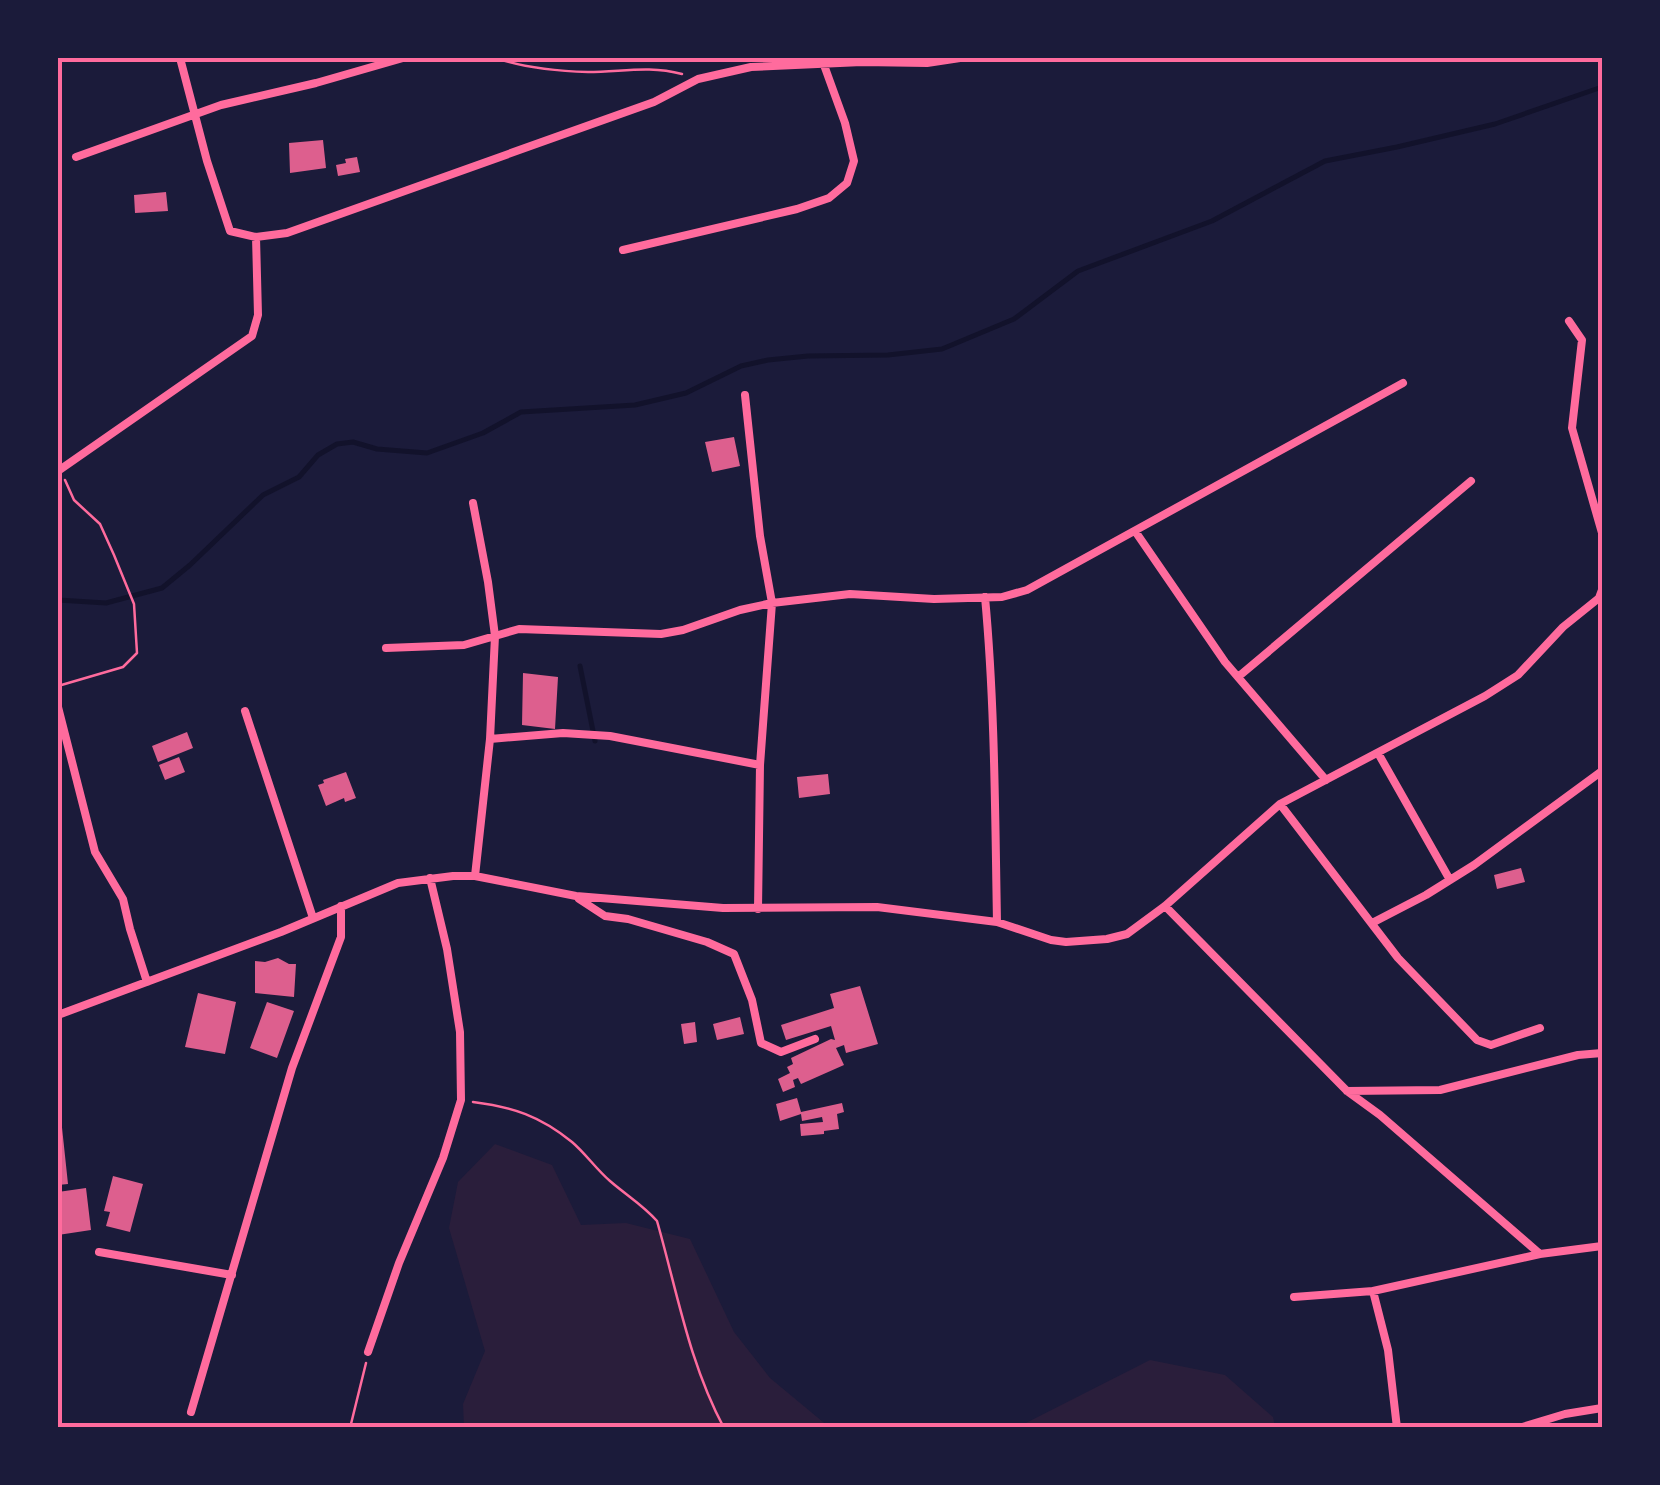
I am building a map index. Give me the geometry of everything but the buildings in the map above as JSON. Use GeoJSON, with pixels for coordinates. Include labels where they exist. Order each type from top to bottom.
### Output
{"type":"FeatureCollection","features":[{"type":"Feature","properties":{"kind":"street"},"geometry":{"type":"LineString","coordinates":[[180,58],[230,231],[256,236],[287,233],[470,168],[654,102],[698,78],[751,67],[927,63],[960,58]]}},
{"type":"Feature","properties":{"kind":"street"},"geometry":{"type":"LineString","coordinates":[[76,157],[221,105],[402,58]]}},
{"type":"Feature","properties":{"kind":"street"},"geometry":{"type":"LineString","coordinates":[[623,250],[797,208],[829,198],[847,183],[854,161],[824,65]]}},
{"type":"Feature","properties":{"kind":"street"},"geometry":{"type":"LineString","coordinates":[[59,471],[252,336],[258,315],[256,236]]}},
{"type":"Feature","properties":{"kind":"street"},"geometry":{"type":"LineString","coordinates":[[1569,321],[1582,340],[1572,428],[1602,533]]}},
{"type":"Feature","properties":{"kind":"street"},"geometry":{"type":"LineString","coordinates":[[386,648],[464,646],[519,629],[537,628],[661,634],[772,603],[850,594],[934,599],[1002,597],[1028,590],[1404,383]]}},
{"type":"Feature","properties":{"kind":"street"},"geometry":{"type":"LineString","coordinates":[[744,396],[772,603],[760,765],[758,910]]}},
{"type":"Feature","properties":{"kind":"street"},"geometry":{"type":"LineString","coordinates":[[1238,677],[1471,481]]}},
{"type":"Feature","properties":{"kind":"street"},"geometry":{"type":"LineString","coordinates":[[473,503],[494,636],[490,740],[475,876]]}},
{"type":"Feature","properties":{"kind":"street"},"geometry":{"type":"LineString","coordinates":[[1135,531],[1238,677],[1326,780]]}},
{"type":"Feature","properties":{"kind":"street"},"geometry":{"type":"LineString","coordinates":[[58,1015],[398,883],[430,878],[475,876],[576,896],[758,910],[877,906],[997,922],[1066,942],[1127,934],[1165,906],[1280,804],[1486,696],[1518,674],[1562,626],[1600,598],[1602,590]]}},
{"type":"Feature","properties":{"kind":"street"},"geometry":{"type":"LineString","coordinates":[[984,598],[990,658],[997,922]]}},
{"type":"Feature","properties":{"kind":"street"},"geometry":{"type":"LineString","coordinates":[[58,707],[95,852],[123,898],[146,982]]}},
{"type":"Feature","properties":{"kind":"street"},"geometry":{"type":"LineString","coordinates":[[245,711],[313,918]]}},
{"type":"Feature","properties":{"kind":"street"},"geometry":{"type":"LineString","coordinates":[[490,740],[563,733],[610,736],[760,765]]}},
{"type":"Feature","properties":{"kind":"street"},"geometry":{"type":"LineString","coordinates":[[1378,753],[1450,880]]}},
{"type":"Feature","properties":{"kind":"street"},"geometry":{"type":"LineString","coordinates":[[1372,923],[1474,866],[1602,770]]}},
{"type":"Feature","properties":{"kind":"street"},"geometry":{"type":"LineString","coordinates":[[1280,804],[1398,958],[1476,1040],[1490,1045],[1540,1028]]}},
{"type":"Feature","properties":{"kind":"street"},"geometry":{"type":"LineString","coordinates":[[368,1352],[443,1158],[461,1100],[460,1032],[447,949],[430,878]]}},
{"type":"Feature","properties":{"kind":"street"},"geometry":{"type":"LineString","coordinates":[[576,896],[605,916],[707,942],[734,954],[752,1000],[761,1043],[781,1052],[816,1039]]}},
{"type":"Feature","properties":{"kind":"street"},"geometry":{"type":"LineString","coordinates":[[191,1412],[292,1068],[341,938],[341,906]]}},
{"type":"Feature","properties":{"kind":"street"},"geometry":{"type":"LineString","coordinates":[[1165,906],[1347,1092],[1395,1128],[1540,1254]]}},
{"type":"Feature","properties":{"kind":"street"},"geometry":{"type":"LineString","coordinates":[[1347,1092],[1440,1090],[1578,1055],[1602,1054]]}},
{"type":"Feature","properties":{"kind":"street"},"geometry":{"type":"LineString","coordinates":[[1294,1297],[1373,1292],[1540,1254],[1602,1246]]}},
{"type":"Feature","properties":{"kind":"street"},"geometry":{"type":"LineString","coordinates":[[99,1252],[232,1275]]}},
{"type":"Feature","properties":{"kind":"street"},"geometry":{"type":"LineString","coordinates":[[1373,1292],[1388,1350],[1397,1428]]}},
{"type":"Feature","properties":{"kind":"street"},"geometry":{"type":"LineString","coordinates":[[1518,1428],[1602,1408]]}},
{"type":"Feature","properties":{"kind":"path"},"geometry":{"type":"LineString","coordinates":[[496,58],[518,65],[588,72],[660,68],[698,78]]}},
{"type":"Feature","properties":{"kind":"path"},"geometry":{"type":"LineString","coordinates":[[58,686],[124,667],[138,652],[134,604],[114,555],[100,524],[74,500],[59,471]]}},
{"type":"Feature","properties":{"kind":"path"},"geometry":{"type":"LineString","coordinates":[[461,1100],[516,1109],[544,1123],[573,1143],[657,1221],[690,1348],[724,1428]]}},
{"type":"Feature","properties":{"kind":"path"},"geometry":{"type":"LineString","coordinates":[[350,1428],[368,1352]]}},
{"type":"Feature","properties":{"kind":"shaded area"},"geometry":{"type":"Polygon","coordinates":[[[495,1144],[552,1165],[581,1225],[626,1223],[690,1239],[734,1332],[770,1378],[829,1427],[464,1427],[463,1404],[485,1351],[449,1228],[458,1182],[495,1144]]]}},
{"type":"Feature","properties":{"kind":"shaded area"},"geometry":{"type":"Polygon","coordinates":[[[1150,1360],[1225,1375],[1273,1417],[1275,1427],[1018,1427],[1150,1360]]]}},
{"type":"Feature","properties":{"kind":"waterway"},"geometry":{"type":"LineString","coordinates":[[58,600],[106,603],[162,588],[263,495],[299,477],[318,455],[337,444],[353,442],[377,449],[427,453],[483,433],[521,412],[635,405],[686,393],[741,366],[768,360],[942,349],[1014,319],[1078,271],[1212,221],[1325,161],[1495,124],[1602,87]]}},
{"type":"Feature","properties":{"kind":"waterway"},"geometry":{"type":"LineString","coordinates":[[580,666],[595,741]]}}]}
